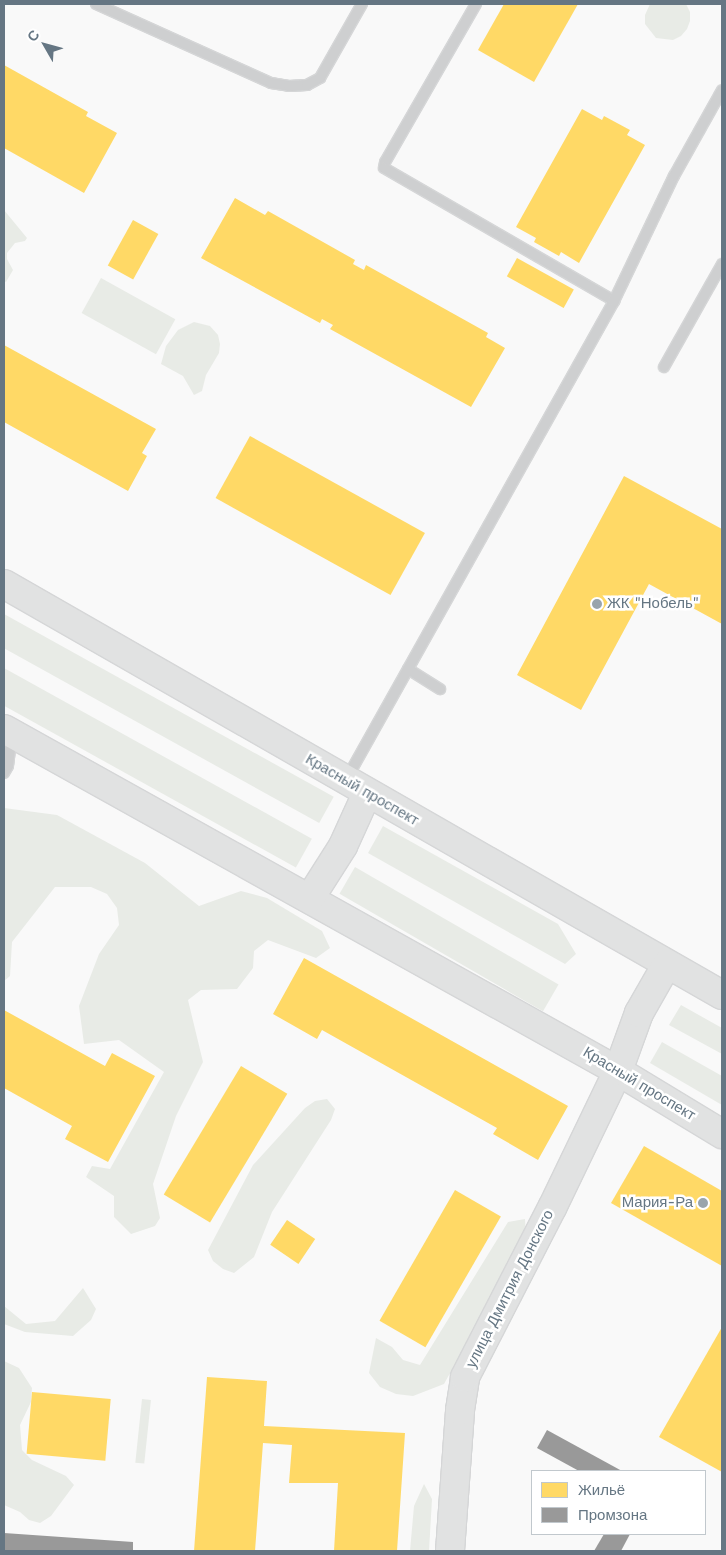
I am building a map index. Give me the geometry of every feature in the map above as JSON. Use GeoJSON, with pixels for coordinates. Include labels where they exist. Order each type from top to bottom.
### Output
{"type":"FeatureCollection","features":[{"type":"Feature","properties":{"kind":"main road","name":"Красный проспект"},"geometry":{"type":"LineString","coordinates":[[4,584],[722,995]]}},
{"type":"Feature","properties":{"kind":"main road","name":"Красный проспект"},"geometry":{"type":"LineString","coordinates":[[8,732],[310,898],[618,1071],[722,1134]]}},
{"type":"Feature","properties":{"kind":"main road"},"geometry":{"type":"LineString","coordinates":[[310,898],[344,846],[356,787]]}},
{"type":"Feature","properties":{"kind":"main road","name":"улица Дмитрия Донского"},"geometry":{"type":"LineString","coordinates":[[450,1551],[460,1410],[465,1377],[552,1208],[618,1071],[639,1013],[667,964]]}},
{"type":"Feature","properties":{"kind":"lane"},"geometry":{"type":"LineString","coordinates":[[96,4],[271,83],[290,86],[307,85],[320,78],[362,4]]}},
{"type":"Feature","properties":{"kind":"lane"},"geometry":{"type":"LineString","coordinates":[[476,4],[385,162],[384,168],[614,301]]}},
{"type":"Feature","properties":{"kind":"lane"},"geometry":{"type":"LineString","coordinates":[[356,787],[408,670],[614,301],[674,176],[722,90]]}},
{"type":"Feature","properties":{"kind":"lane"},"geometry":{"type":"LineString","coordinates":[[664,367],[722,264]]}},
{"type":"Feature","properties":{"kind":"lane"},"geometry":{"type":"LineString","coordinates":[[408,670],[440,689]]}},
{"type":"Feature","properties":{"kind":"lane"},"geometry":{"type":"LineString","coordinates":[[4,773],[8,766],[8,732]]}},
{"type":"Feature","properties":{"kind":"shaded area"},"geometry":{"type":"Polygon","coordinates":[[[650,4],[686,4],[690,12],[690,21],[687,29],[681,36],[673,40],[656,38],[645,24],[645,15],[650,4]]]}},
{"type":"Feature","properties":{"kind":"shaded area"},"geometry":{"type":"Polygon","coordinates":[[[4,210],[27,238],[25,241],[15,243],[7,253],[7,259],[13,270],[6,282],[4,281],[4,210]]]}},
{"type":"Feature","properties":{"kind":"shaded area"},"geometry":{"type":"Polygon","coordinates":[[[101,278],[175,319],[156,354],[82,313],[101,278]]]}},
{"type":"Feature","properties":{"kind":"shaded area"},"geometry":{"type":"Polygon","coordinates":[[[194,322],[210,326],[218,335],[220,344],[219,353],[206,375],[202,391],[194,395],[183,376],[161,364],[166,346],[178,330],[194,322]]]}},
{"type":"Feature","properties":{"kind":"shaded area"},"geometry":{"type":"Polygon","coordinates":[[[4,614],[334,797],[319,823],[4,648],[4,614]]]}},
{"type":"Feature","properties":{"kind":"shaded area"},"geometry":{"type":"Polygon","coordinates":[[[4,668],[312,839],[296,868],[4,706],[4,668]]]}},
{"type":"Feature","properties":{"kind":"shaded area"},"geometry":{"type":"Polygon","coordinates":[[[4,808],[57,815],[145,863],[199,906],[241,891],[267,898],[322,931],[330,948],[316,958],[268,940],[254,951],[253,968],[237,989],[201,990],[188,1000],[203,1062],[176,1116],[153,1184],[160,1218],[155,1226],[131,1234],[114,1217],[114,1196],[86,1177],[92,1166],[110,1169],[164,1072],[119,1040],[84,1044],[79,1006],[99,954],[119,925],[117,908],[107,894],[91,887],[55,887],[12,942],[10,976],[4,981],[4,808]]]}},
{"type":"Feature","properties":{"kind":"shaded area"},"geometry":{"type":"Polygon","coordinates":[[[383,826],[558,924],[576,954],[565,964],[368,853],[383,826]]]}},
{"type":"Feature","properties":{"kind":"shaded area"},"geometry":{"type":"Polygon","coordinates":[[[355,867],[559,984],[543,1011],[340,894],[355,867]]]}},
{"type":"Feature","properties":{"kind":"shaded area"},"geometry":{"type":"Polygon","coordinates":[[[681,1005],[722,1028],[722,1054],[669,1025],[681,1005]]]}},
{"type":"Feature","properties":{"kind":"shaded area"},"geometry":{"type":"Polygon","coordinates":[[[662,1042],[722,1076],[722,1105],[650,1063],[662,1042]]]}},
{"type":"Feature","properties":{"kind":"shaded area"},"geometry":{"type":"Polygon","coordinates":[[[327,1099],[335,1109],[331,1120],[272,1212],[254,1257],[234,1273],[223,1269],[213,1261],[208,1250],[253,1165],[305,1108],[315,1101],[327,1099]]]}},
{"type":"Feature","properties":{"kind":"shaded area"},"geometry":{"type":"Polygon","coordinates":[[[525,1219],[526,1236],[444,1384],[413,1396],[396,1394],[380,1387],[369,1373],[376,1338],[392,1347],[403,1360],[420,1365],[508,1222],[525,1219]]]}},
{"type":"Feature","properties":{"kind":"shaded area"},"geometry":{"type":"Polygon","coordinates":[[[83,1288],[96,1309],[91,1320],[73,1336],[25,1332],[4,1324],[4,1306],[26,1324],[55,1321],[83,1288]]]}},
{"type":"Feature","properties":{"kind":"shaded area"},"geometry":{"type":"Polygon","coordinates":[[[4,1361],[19,1368],[32,1388],[31,1402],[20,1425],[22,1450],[32,1460],[66,1476],[74,1485],[51,1516],[40,1523],[29,1520],[20,1512],[4,1505],[4,1361]]]}},
{"type":"Feature","properties":{"kind":"shaded area"},"geometry":{"type":"Polygon","coordinates":[[[142,1399],[151,1400],[144,1464],[135,1463],[142,1399]]]}},
{"type":"Feature","properties":{"kind":"shaded area"},"geometry":{"type":"Polygon","coordinates":[[[424,1484],[432,1499],[429,1551],[410,1551],[414,1506],[424,1484]]]}},
{"type":"Feature","properties":{"kind":"building: Жильё"},"geometry":{"type":"Polygon","coordinates":[[[504,4],[578,4],[534,82],[478,50],[504,4]]]}},
{"type":"Feature","properties":{"kind":"building: Жильё"},"geometry":{"type":"Polygon","coordinates":[[[4,65],[88,112],[86,116],[117,133],[84,193],[4,148],[4,65]]]}},
{"type":"Feature","properties":{"kind":"building: Жильё"},"geometry":{"type":"Polygon","coordinates":[[[582,109],[602,120],[604,116],[630,130],[627,135],[645,145],[579,263],[561,252],[559,256],[534,242],[536,238],[516,227],[582,109]]]}},
{"type":"Feature","properties":{"kind":"building: Жильё"},"geometry":{"type":"Polygon","coordinates":[[[235,198],[265,215],[268,211],[355,260],[353,264],[364,270],[366,265],[488,333],[486,337],[505,348],[471,407],[330,329],[333,325],[322,319],[320,323],[201,258],[235,198]]]}},
{"type":"Feature","properties":{"kind":"building: Жильё"},"geometry":{"type":"Polygon","coordinates":[[[133,220],[158,234],[133,280],[108,265],[133,220]]]}},
{"type":"Feature","properties":{"kind":"building: Жильё"},"geometry":{"type":"Polygon","coordinates":[[[517,258],[574,290],[564,308],[507,276],[517,258]]]}},
{"type":"Feature","properties":{"kind":"building: Жильё"},"geometry":{"type":"Polygon","coordinates":[[[4,345],[156,429],[142,453],[147,456],[128,491],[4,422],[4,345]]]}},
{"type":"Feature","properties":{"kind":"building: Жильё"},"geometry":{"type":"Polygon","coordinates":[[[250,436],[425,533],[391,595],[216,498],[250,436]]]}},
{"type":"Feature","properties":{"kind":"building: Жильё","name":"ЖК \"Нобель\""},"geometry":{"type":"Polygon","coordinates":[[[624,476],[722,529],[722,624],[649,584],[581,710],[517,675],[624,476]]]}},
{"type":"Feature","properties":{"kind":"building: Жильё"},"geometry":{"type":"Polygon","coordinates":[[[304,958],[568,1106],[538,1160],[493,1134],[497,1128],[322,1030],[317,1039],[273,1014],[304,958]]]}},
{"type":"Feature","properties":{"kind":"building: Жильё"},"geometry":{"type":"Polygon","coordinates":[[[4,1010],[105,1066],[112,1053],[155,1076],[108,1162],[65,1139],[72,1126],[4,1088],[4,1010]]]}},
{"type":"Feature","properties":{"kind":"building: Жильё"},"geometry":{"type":"Polygon","coordinates":[[[241,1066],[287,1094],[210,1222],[164,1195],[241,1066]]]}},
{"type":"Feature","properties":{"kind":"building: Жильё"},"geometry":{"type":"Polygon","coordinates":[[[644,1146],[722,1191],[722,1266],[611,1203],[644,1146]]]}},
{"type":"Feature","properties":{"kind":"building: Жильё"},"geometry":{"type":"Polygon","coordinates":[[[455,1190],[501,1216],[425,1347],[380,1321],[455,1190]]]}},
{"type":"Feature","properties":{"kind":"building: Жильё"},"geometry":{"type":"Polygon","coordinates":[[[287,1220],[315,1239],[298,1264],[270,1245],[287,1220]]]}},
{"type":"Feature","properties":{"kind":"building: Жильё"},"geometry":{"type":"Polygon","coordinates":[[[722,1327],[722,1472],[659,1437],[722,1327]]]}},
{"type":"Feature","properties":{"kind":"building: Жильё"},"geometry":{"type":"Polygon","coordinates":[[[207,1377],[267,1381],[264,1426],[405,1433],[397,1551],[334,1551],[338,1483],[289,1483],[292,1445],[263,1443],[255,1551],[194,1551],[207,1377]]]}},
{"type":"Feature","properties":{"kind":"building: Жильё"},"geometry":{"type":"Polygon","coordinates":[[[32,1392],[111,1399],[105,1461],[27,1454],[32,1392]]]}},
{"type":"Feature","properties":{"kind":"building: Промзона"},"geometry":{"type":"Polygon","coordinates":[[[547,1430],[620,1470],[577,1470],[537,1448],[547,1430]]]}},
{"type":"Feature","properties":{"kind":"building: Промзона"},"geometry":{"type":"Polygon","coordinates":[[[4,1533],[133,1542],[133,1551],[4,1551],[4,1533]]]}},
{"type":"Feature","properties":{"kind":"building: Промзона"},"geometry":{"type":"Polygon","coordinates":[[[603,1535],[629,1535],[621,1551],[594,1551],[603,1535]]]}},
{"type":"Feature","properties":{"kind":"place","name":"ЖК \"Нобель\""},"geometry":{"type":"Point","coordinates":[597,604]}},
{"type":"Feature","properties":{"kind":"place","name":"Мария-Ра"},"geometry":{"type":"Point","coordinates":[703,1203]}}]}
